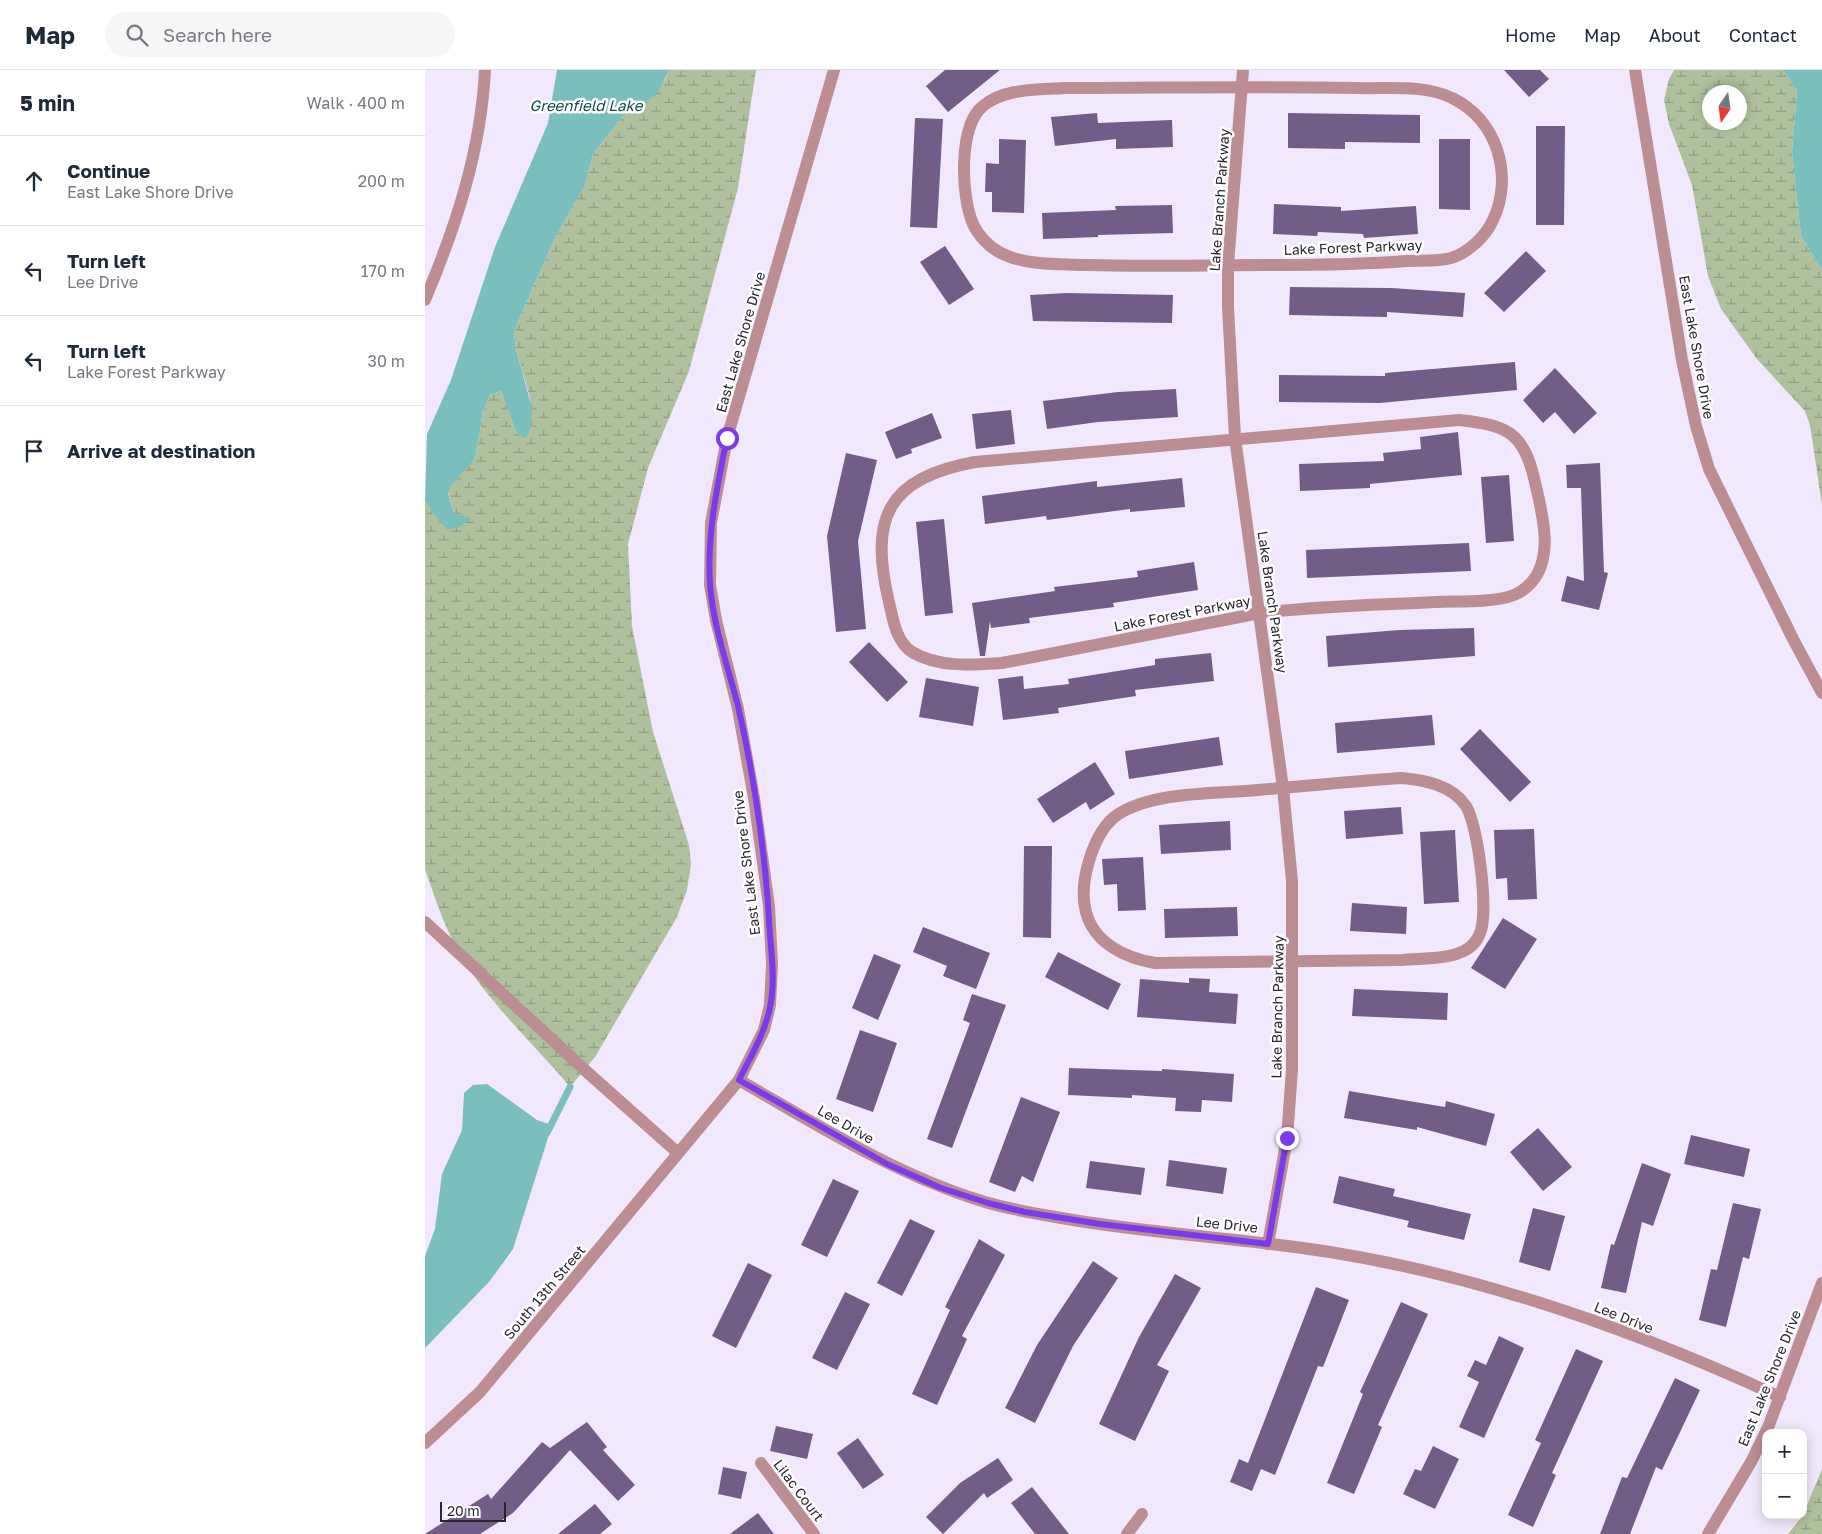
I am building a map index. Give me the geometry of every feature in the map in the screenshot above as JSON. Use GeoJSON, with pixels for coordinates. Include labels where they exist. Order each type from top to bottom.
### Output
{"type":"FeatureCollection","features":[{"type":"Feature","properties":{"kind":"street"},"geometry":{"type":"LineString","coordinates":[[425,300],[447,249],[465,193],[478,134],[485,70]]}},
{"type":"Feature","properties":{"kind":"street","name":"East Lake Shore Drive"},"geometry":{"type":"LineString","coordinates":[[677,1152],[739,1080],[764,1030],[771,1005],[772,964],[769,906],[754,798],[738,709],[716,620],[710,585],[711,523],[727,438],[834,70]]}},
{"type":"Feature","properties":{"kind":"street","name":"Lake Branch Parkway"},"geometry":{"type":"LineString","coordinates":[[1243,70],[1228,265],[1228,307],[1235,438],[1283,788],[1292,881],[1294,961],[1292,1070],[1287,1138],[1268,1244]]}},
{"type":"Feature","properties":{"kind":"street","name":"East Lake Shore Drive"},"geometry":{"type":"LineString","coordinates":[[1635,70],[1681,360],[1696,426],[1709,469],[1822,693]]}},
{"type":"Feature","properties":{"kind":"street","name":"Lake Forest Parkway"},"geometry":{"type":"LineString","coordinates":[[1064,88],[1242,88],[1416,90],[1450,96],[1476,114],[1496,143],[1502,170],[1501,191],[1494,219],[1483,236],[1464,253],[1449,258],[1357,265],[1134,266],[1057,264],[1015,259],[997,251],[982,239],[971,218],[966,188],[965,141],[970,126],[983,106],[1000,97],[1025,91],[1064,88]]}},
{"type":"Feature","properties":{"kind":"street","name":"Lake Forest Parkway"},"geometry":{"type":"LineString","coordinates":[[1459,420],[1481,422],[1510,433],[1525,448],[1542,518],[1544,548],[1540,567],[1529,586],[1514,595],[1457,601],[1293,609],[1260,613],[1002,663],[963,666],[927,659],[911,652],[903,644],[896,631],[883,578],[880,555],[883,528],[896,500],[910,485],[937,471],[975,462],[1084,454],[1235,438],[1459,420]]}},
{"type":"Feature","properties":{"kind":"street"},"geometry":{"type":"LineString","coordinates":[[1401,778],[1429,782],[1454,794],[1465,805],[1475,832],[1483,915],[1481,932],[1476,941],[1469,948],[1455,954],[1403,960],[1191,964],[1143,961],[1120,952],[1099,937],[1087,919],[1084,898],[1092,851],[1101,833],[1117,815],[1146,803],[1174,797],[1283,788],[1401,778]]}},
{"type":"Feature","properties":{"kind":"street"},"geometry":{"type":"LineString","coordinates":[[425,922],[587,1072],[677,1152]]}},
{"type":"Feature","properties":{"kind":"street","name":"Lee Drive"},"geometry":{"type":"LineString","coordinates":[[739,1080],[887,1164],[941,1188],[988,1203],[1025,1212],[1100,1224],[1268,1244],[1397,1264],[1597,1321],[1719,1369],[1780,1397]]}},
{"type":"Feature","properties":{"kind":"street","name":"South 13th Street"},"geometry":{"type":"LineString","coordinates":[[425,1443],[480,1392],[677,1152]]}},
{"type":"Feature","properties":{"kind":"street","name":"East Lake Shore Drive"},"geometry":{"type":"LineString","coordinates":[[1708,1534],[1751,1462],[1780,1397],[1822,1283]]}},
{"type":"Feature","properties":{"kind":"street","name":"Lilac Court"},"geometry":{"type":"LineString","coordinates":[[761,1463],[813,1534]]}},
{"type":"Feature","properties":{"kind":"street"},"geometry":{"type":"LineString","coordinates":[[1127,1534],[1142,1514]]}},
{"type":"Feature","properties":{"kind":"green space"},"geometry":{"type":"Polygon","coordinates":[[[669,70],[756,70],[738,188],[689,371],[648,468],[628,544],[632,626],[653,732],[689,845],[691,864],[687,890],[677,917],[595,1057],[570,1087],[475,978],[447,928],[425,869],[425,501],[435,516],[471,519],[454,513],[448,492],[449,487],[475,459],[483,412],[490,395],[501,391],[516,432],[523,437],[531,427],[530,398],[516,349],[514,332],[554,240],[585,185],[593,154],[622,117],[648,101],[665,80],[669,70]]]}},
{"type":"Feature","properties":{"kind":"green space"},"geometry":{"type":"Polygon","coordinates":[[[1674,70],[1783,70],[1797,91],[1792,152],[1801,236],[1822,270],[1822,505],[1810,425],[1805,411],[1757,359],[1721,309],[1708,276],[1692,185],[1669,124],[1664,100],[1669,79],[1674,70]]]}},
{"type":"Feature","properties":{"kind":"green space"},"geometry":{"type":"Polygon","coordinates":[[[1822,1469],[1822,1534],[1788,1534],[1800,1519],[1807,1519],[1807,1505],[1822,1469]]]}},
{"type":"Feature","properties":{"kind":"water","name":"Greenfield Lake"},"geometry":{"type":"Polygon","coordinates":[[[557,70],[669,70],[659,91],[648,101],[622,117],[593,154],[585,185],[554,240],[514,332],[516,349],[532,408],[531,427],[527,436],[523,438],[516,432],[501,391],[490,395],[483,412],[475,459],[450,487],[448,493],[454,513],[471,518],[461,526],[448,530],[425,501],[427,434],[451,380],[495,247],[548,123],[557,70]]]}},
{"type":"Feature","properties":{"kind":"water"},"geometry":{"type":"Polygon","coordinates":[[[1783,70],[1822,70],[1822,270],[1801,236],[1792,152],[1797,91],[1783,70]]]}},
{"type":"Feature","properties":{"kind":"water"},"geometry":{"type":"Polygon","coordinates":[[[487,1084],[537,1120],[552,1125],[513,1249],[489,1282],[425,1348],[425,1256],[435,1229],[442,1174],[462,1130],[464,1093],[473,1085],[487,1084]]]}},
{"type":"Feature","properties":{"kind":"building"},"geometry":{"type":"Polygon","coordinates":[[[945,70],[1000,70],[948,112],[926,86],[945,70]]]}},
{"type":"Feature","properties":{"kind":"building"},"geometry":{"type":"Polygon","coordinates":[[[1504,70],[1540,70],[1549,79],[1529,97],[1504,70]]]}},
{"type":"Feature","properties":{"kind":"building"},"geometry":{"type":"Polygon","coordinates":[[[1097,113],[1098,123],[1172,120],[1173,147],[1116,149],[1116,139],[1055,146],[1051,117],[1097,113]]]}},
{"type":"Feature","properties":{"kind":"building"},"geometry":{"type":"Polygon","coordinates":[[[1288,113],[1420,115],[1420,143],[1345,142],[1345,149],[1288,148],[1288,113]]]}},
{"type":"Feature","properties":{"kind":"building"},"geometry":{"type":"Polygon","coordinates":[[[915,118],[943,119],[937,228],[910,227],[915,118]]]}},
{"type":"Feature","properties":{"kind":"building"},"geometry":{"type":"Polygon","coordinates":[[[1536,126],[1565,126],[1564,225],[1536,225],[1536,126]]]}},
{"type":"Feature","properties":{"kind":"building"},"geometry":{"type":"Polygon","coordinates":[[[999,139],[1026,140],[1024,213],[992,212],[992,192],[985,192],[986,163],[999,164],[999,139]]]}},
{"type":"Feature","properties":{"kind":"building"},"geometry":{"type":"Polygon","coordinates":[[[1439,139],[1470,139],[1470,210],[1439,209],[1439,139]]]}},
{"type":"Feature","properties":{"kind":"building"},"geometry":{"type":"Polygon","coordinates":[[[1274,204],[1341,207],[1341,211],[1416,206],[1418,234],[1364,238],[1363,234],[1318,232],[1317,236],[1273,234],[1274,204]]]}},
{"type":"Feature","properties":{"kind":"building"},"geometry":{"type":"Polygon","coordinates":[[[1172,205],[1173,233],[1043,239],[1042,213],[1116,210],[1115,206],[1172,205]]]}},
{"type":"Feature","properties":{"kind":"building"},"geometry":{"type":"Polygon","coordinates":[[[945,246],[974,289],[949,305],[920,262],[945,246]]]}},
{"type":"Feature","properties":{"kind":"building"},"geometry":{"type":"Polygon","coordinates":[[[1526,251],[1546,271],[1504,312],[1484,293],[1526,251]]]}},
{"type":"Feature","properties":{"kind":"building"},"geometry":{"type":"Polygon","coordinates":[[[1290,287],[1391,288],[1465,293],[1463,317],[1387,312],[1387,317],[1289,315],[1290,287]]]}},
{"type":"Feature","properties":{"kind":"building"},"geometry":{"type":"Polygon","coordinates":[[[1067,293],[1173,295],[1172,323],[1033,321],[1030,295],[1067,293]]]}},
{"type":"Feature","properties":{"kind":"building"},"geometry":{"type":"Polygon","coordinates":[[[1515,362],[1517,390],[1380,403],[1279,402],[1279,375],[1385,376],[1385,373],[1515,362]]]}},
{"type":"Feature","properties":{"kind":"building"},"geometry":{"type":"Polygon","coordinates":[[[1555,368],[1597,413],[1574,434],[1555,412],[1543,423],[1523,400],[1555,368]]]}},
{"type":"Feature","properties":{"kind":"building"},"geometry":{"type":"Polygon","coordinates":[[[1176,389],[1178,417],[1098,422],[1047,429],[1043,401],[1118,392],[1176,389]]]}},
{"type":"Feature","properties":{"kind":"building"},"geometry":{"type":"Polygon","coordinates":[[[1011,410],[1015,444],[976,449],[972,414],[1011,410]]]}},
{"type":"Feature","properties":{"kind":"building"},"geometry":{"type":"Polygon","coordinates":[[[932,413],[942,438],[911,449],[912,453],[896,459],[885,432],[932,413]]]}},
{"type":"Feature","properties":{"kind":"building"},"geometry":{"type":"Polygon","coordinates":[[[1458,432],[1462,475],[1370,484],[1370,488],[1300,491],[1299,464],[1384,461],[1383,453],[1421,449],[1420,437],[1458,432]]]}},
{"type":"Feature","properties":{"kind":"building"},"geometry":{"type":"Polygon","coordinates":[[[846,453],[877,460],[858,541],[866,629],[836,632],[827,536],[846,453]]]}},
{"type":"Feature","properties":{"kind":"building"},"geometry":{"type":"Polygon","coordinates":[[[1600,463],[1604,572],[1608,573],[1599,610],[1561,601],[1567,576],[1584,581],[1581,488],[1567,488],[1566,465],[1600,463]]]}},
{"type":"Feature","properties":{"kind":"building"},"geometry":{"type":"Polygon","coordinates":[[[1509,475],[1514,541],[1486,543],[1481,477],[1509,475]]]}},
{"type":"Feature","properties":{"kind":"building"},"geometry":{"type":"Polygon","coordinates":[[[1182,478],[1185,507],[1130,512],[1130,509],[1047,520],[1046,516],[985,524],[982,496],[1097,481],[1097,487],[1182,478]]]}},
{"type":"Feature","properties":{"kind":"building"},"geometry":{"type":"Polygon","coordinates":[[[944,519],[953,613],[925,616],[916,522],[944,519]]]}},
{"type":"Feature","properties":{"kind":"building"},"geometry":{"type":"Polygon","coordinates":[[[1469,543],[1471,571],[1307,578],[1306,550],[1469,543]]]}},
{"type":"Feature","properties":{"kind":"building"},"geometry":{"type":"Polygon","coordinates":[[[1194,562],[1198,590],[1113,603],[1114,607],[1029,618],[1030,623],[991,628],[990,621],[985,656],[980,656],[972,603],[1055,591],[1054,587],[1138,577],[1137,571],[1194,562]]]}},
{"type":"Feature","properties":{"kind":"building"},"geometry":{"type":"Polygon","coordinates":[[[1474,628],[1475,656],[1328,667],[1326,636],[1399,630],[1474,628]]]}},
{"type":"Feature","properties":{"kind":"building"},"geometry":{"type":"Polygon","coordinates":[[[869,642],[908,682],[887,702],[849,662],[869,642]]]}},
{"type":"Feature","properties":{"kind":"building"},"geometry":{"type":"Polygon","coordinates":[[[1211,653],[1214,681],[1135,690],[1136,696],[1058,708],[1059,713],[1003,720],[998,679],[1023,676],[1024,689],[1069,684],[1068,679],[1155,665],[1155,659],[1211,653]]]}},
{"type":"Feature","properties":{"kind":"building"},"geometry":{"type":"Polygon","coordinates":[[[926,678],[979,687],[973,726],[919,717],[926,678]]]}},
{"type":"Feature","properties":{"kind":"building"},"geometry":{"type":"Polygon","coordinates":[[[1432,715],[1435,745],[1337,753],[1335,723],[1432,715]]]}},
{"type":"Feature","properties":{"kind":"building"},"geometry":{"type":"Polygon","coordinates":[[[1480,729],[1531,782],[1510,802],[1460,749],[1480,729]]]}},
{"type":"Feature","properties":{"kind":"building"},"geometry":{"type":"Polygon","coordinates":[[[1219,737],[1223,765],[1129,779],[1125,751],[1219,737]]]}},
{"type":"Feature","properties":{"kind":"building"},"geometry":{"type":"Polygon","coordinates":[[[1095,762],[1115,794],[1090,810],[1086,802],[1053,823],[1037,799],[1095,762]]]}},
{"type":"Feature","properties":{"kind":"building"},"geometry":{"type":"Polygon","coordinates":[[[1401,807],[1403,834],[1346,839],[1344,811],[1401,807]]]}},
{"type":"Feature","properties":{"kind":"building"},"geometry":{"type":"Polygon","coordinates":[[[1230,821],[1231,850],[1161,854],[1159,825],[1230,821]]]}},
{"type":"Feature","properties":{"kind":"building"},"geometry":{"type":"Polygon","coordinates":[[[1534,829],[1537,899],[1508,900],[1507,878],[1496,879],[1494,830],[1534,829]]]}},
{"type":"Feature","properties":{"kind":"building"},"geometry":{"type":"Polygon","coordinates":[[[1455,830],[1459,902],[1424,904],[1420,832],[1455,830]]]}},
{"type":"Feature","properties":{"kind":"building"},"geometry":{"type":"Polygon","coordinates":[[[1024,846],[1052,846],[1051,938],[1023,937],[1024,846]]]}},
{"type":"Feature","properties":{"kind":"building"},"geometry":{"type":"Polygon","coordinates":[[[1143,857],[1146,910],[1118,911],[1117,884],[1104,885],[1102,859],[1143,857]]]}},
{"type":"Feature","properties":{"kind":"building"},"geometry":{"type":"Polygon","coordinates":[[[1352,903],[1407,907],[1406,934],[1350,931],[1352,903]]]}},
{"type":"Feature","properties":{"kind":"building"},"geometry":{"type":"Polygon","coordinates":[[[1237,907],[1238,936],[1165,938],[1164,909],[1237,907]]]}},
{"type":"Feature","properties":{"kind":"building"},"geometry":{"type":"Polygon","coordinates":[[[1503,918],[1537,939],[1505,989],[1471,968],[1503,918]]]}},
{"type":"Feature","properties":{"kind":"building"},"geometry":{"type":"Polygon","coordinates":[[[923,927],[990,953],[976,989],[943,976],[947,966],[913,952],[923,927]]]}},
{"type":"Feature","properties":{"kind":"building"},"geometry":{"type":"Polygon","coordinates":[[[1058,952],[1121,984],[1108,1010],[1045,977],[1058,952]]]}},
{"type":"Feature","properties":{"kind":"building"},"geometry":{"type":"Polygon","coordinates":[[[874,954],[901,965],[878,1020],[852,1008],[874,954]]]}},
{"type":"Feature","properties":{"kind":"building"},"geometry":{"type":"Polygon","coordinates":[[[1189,978],[1210,979],[1209,992],[1238,994],[1236,1024],[1137,1017],[1140,979],[1189,983],[1189,978]]]}},
{"type":"Feature","properties":{"kind":"building"},"geometry":{"type":"Polygon","coordinates":[[[1354,989],[1448,993],[1447,1020],[1352,1016],[1354,989]]]}},
{"type":"Feature","properties":{"kind":"building"},"geometry":{"type":"Polygon","coordinates":[[[972,994],[1006,1005],[952,1148],[927,1139],[970,1023],[963,1020],[972,994]]]}},
{"type":"Feature","properties":{"kind":"building"},"geometry":{"type":"Polygon","coordinates":[[[860,1030],[897,1043],[873,1112],[836,1099],[860,1030]]]}},
{"type":"Feature","properties":{"kind":"building"},"geometry":{"type":"Polygon","coordinates":[[[1069,1068],[1162,1071],[1162,1069],[1234,1074],[1232,1102],[1202,1100],[1201,1112],[1175,1111],[1176,1098],[1132,1095],[1132,1098],[1068,1095],[1069,1068]]]}},
{"type":"Feature","properties":{"kind":"building"},"geometry":{"type":"Polygon","coordinates":[[[1349,1091],[1445,1107],[1446,1101],[1495,1114],[1486,1146],[1417,1127],[1417,1130],[1344,1118],[1349,1091]]]}},
{"type":"Feature","properties":{"kind":"building"},"geometry":{"type":"Polygon","coordinates":[[[1021,1097],[1060,1112],[1033,1182],[1022,1176],[1015,1192],[989,1182],[1021,1097]]]}},
{"type":"Feature","properties":{"kind":"building"},"geometry":{"type":"Polygon","coordinates":[[[1538,1128],[1572,1167],[1543,1191],[1510,1152],[1538,1128]]]}},
{"type":"Feature","properties":{"kind":"building"},"geometry":{"type":"Polygon","coordinates":[[[1691,1135],[1750,1149],[1744,1177],[1684,1164],[1691,1135]]]}},
{"type":"Feature","properties":{"kind":"building"},"geometry":{"type":"Polygon","coordinates":[[[1169,1160],[1227,1168],[1223,1194],[1166,1186],[1169,1160]]]}},
{"type":"Feature","properties":{"kind":"building"},"geometry":{"type":"Polygon","coordinates":[[[1090,1161],[1145,1168],[1141,1195],[1086,1188],[1090,1161]]]}},
{"type":"Feature","properties":{"kind":"building"},"geometry":{"type":"Polygon","coordinates":[[[1642,1163],[1671,1174],[1653,1226],[1642,1222],[1626,1293],[1601,1288],[1611,1244],[1614,1245],[1642,1163]]]}},
{"type":"Feature","properties":{"kind":"building"},"geometry":{"type":"Polygon","coordinates":[[[1339,1176],[1395,1189],[1393,1196],[1471,1214],[1464,1240],[1407,1227],[1409,1221],[1333,1203],[1339,1176]]]}},
{"type":"Feature","properties":{"kind":"building"},"geometry":{"type":"Polygon","coordinates":[[[833,1179],[859,1191],[827,1257],[801,1245],[833,1179]]]}},
{"type":"Feature","properties":{"kind":"building"},"geometry":{"type":"Polygon","coordinates":[[[1733,1203],[1761,1209],[1749,1259],[1743,1257],[1726,1327],[1699,1320],[1711,1269],[1717,1270],[1733,1203]]]}},
{"type":"Feature","properties":{"kind":"building"},"geometry":{"type":"Polygon","coordinates":[[[1533,1208],[1565,1216],[1550,1271],[1519,1262],[1533,1208]]]}},
{"type":"Feature","properties":{"kind":"building"},"geometry":{"type":"Polygon","coordinates":[[[910,1219],[935,1231],[902,1296],[877,1283],[910,1219]]]}},
{"type":"Feature","properties":{"kind":"building"},"geometry":{"type":"Polygon","coordinates":[[[979,1239],[1005,1255],[962,1336],[967,1339],[937,1405],[912,1394],[950,1310],[945,1307],[979,1239]]]}},
{"type":"Feature","properties":{"kind":"building"},"geometry":{"type":"Polygon","coordinates":[[[1093,1261],[1118,1278],[1073,1346],[1035,1423],[1005,1408],[1037,1345],[1093,1261]]]}},
{"type":"Feature","properties":{"kind":"building"},"geometry":{"type":"Polygon","coordinates":[[[748,1263],[772,1275],[736,1348],[712,1336],[748,1263]]]}},
{"type":"Feature","properties":{"kind":"building"},"geometry":{"type":"Polygon","coordinates":[[[1175,1274],[1201,1288],[1157,1365],[1169,1371],[1135,1441],[1099,1424],[1139,1337],[1175,1274]]]}},
{"type":"Feature","properties":{"kind":"building"},"geometry":{"type":"Polygon","coordinates":[[[1316,1287],[1349,1300],[1323,1367],[1318,1366],[1275,1475],[1261,1469],[1252,1491],[1230,1482],[1239,1459],[1248,1463],[1316,1287]]]}},
{"type":"Feature","properties":{"kind":"building"},"geometry":{"type":"Polygon","coordinates":[[[845,1292],[870,1304],[837,1370],[812,1358],[845,1292]]]}},
{"type":"Feature","properties":{"kind":"building"},"geometry":{"type":"Polygon","coordinates":[[[1401,1302],[1428,1314],[1378,1425],[1382,1427],[1354,1494],[1327,1483],[1363,1394],[1360,1392],[1401,1302]]]}},
{"type":"Feature","properties":{"kind":"building"},"geometry":{"type":"Polygon","coordinates":[[[1499,1336],[1524,1348],[1484,1438],[1459,1427],[1479,1382],[1467,1376],[1475,1360],[1486,1365],[1499,1336]]]}},
{"type":"Feature","properties":{"kind":"building"},"geometry":{"type":"Polygon","coordinates":[[[1576,1349],[1603,1361],[1552,1473],[1556,1475],[1533,1527],[1508,1515],[1541,1443],[1535,1440],[1576,1349]]]}},
{"type":"Feature","properties":{"kind":"building"},"geometry":{"type":"Polygon","coordinates":[[[1675,1378],[1700,1390],[1662,1470],[1656,1467],[1630,1534],[1600,1534],[1622,1477],[1627,1478],[1675,1378]]]}},
{"type":"Feature","properties":{"kind":"building"},"geometry":{"type":"Polygon","coordinates":[[[587,1422],[607,1447],[603,1450],[635,1485],[618,1501],[570,1450],[513,1513],[480,1534],[425,1534],[488,1494],[491,1499],[542,1442],[550,1448],[587,1422]]]}},
{"type":"Feature","properties":{"kind":"building"},"geometry":{"type":"Polygon","coordinates":[[[776,1426],[813,1434],[807,1459],[770,1451],[776,1426]]]}},
{"type":"Feature","properties":{"kind":"building"},"geometry":{"type":"Polygon","coordinates":[[[858,1438],[884,1475],[863,1489],[837,1453],[858,1438]]]}},
{"type":"Feature","properties":{"kind":"building"},"geometry":{"type":"Polygon","coordinates":[[[1433,1446],[1459,1459],[1435,1509],[1403,1494],[1415,1469],[1421,1471],[1433,1446]]]}},
{"type":"Feature","properties":{"kind":"building"},"geometry":{"type":"Polygon","coordinates":[[[998,1458],[1013,1480],[987,1498],[984,1493],[943,1534],[926,1517],[960,1483],[998,1458]]]}},
{"type":"Feature","properties":{"kind":"building"},"geometry":{"type":"Polygon","coordinates":[[[723,1467],[747,1472],[741,1499],[718,1494],[723,1467]]]}},
{"type":"Feature","properties":{"kind":"building"},"geometry":{"type":"Polygon","coordinates":[[[1032,1487],[1069,1534],[1035,1534],[1011,1503],[1032,1487]]]}},
{"type":"Feature","properties":{"kind":"building"},"geometry":{"type":"Polygon","coordinates":[[[595,1504],[612,1524],[600,1534],[558,1534],[595,1504]]]}},
{"type":"Feature","properties":{"kind":"building"},"geometry":{"type":"Polygon","coordinates":[[[758,1513],[774,1534],[730,1534],[758,1513]]]}},
{"type":"Feature","properties":{"kind":"waterway"},"geometry":{"type":"LineString","coordinates":[[547,1133],[570,1087]]}},
{"type":"Feature","properties":{"kind":"route"},"geometry":{"type":"LineString","coordinates":[[727,438],[711,523],[710,585],[716,620],[738,709],[754,798],[769,906],[772,964],[771,1005],[764,1030],[739,1080],[854,1147],[941,1188],[988,1203],[1025,1212],[1163,1233],[1268,1244],[1281,1181],[1287,1138]]}}]}
